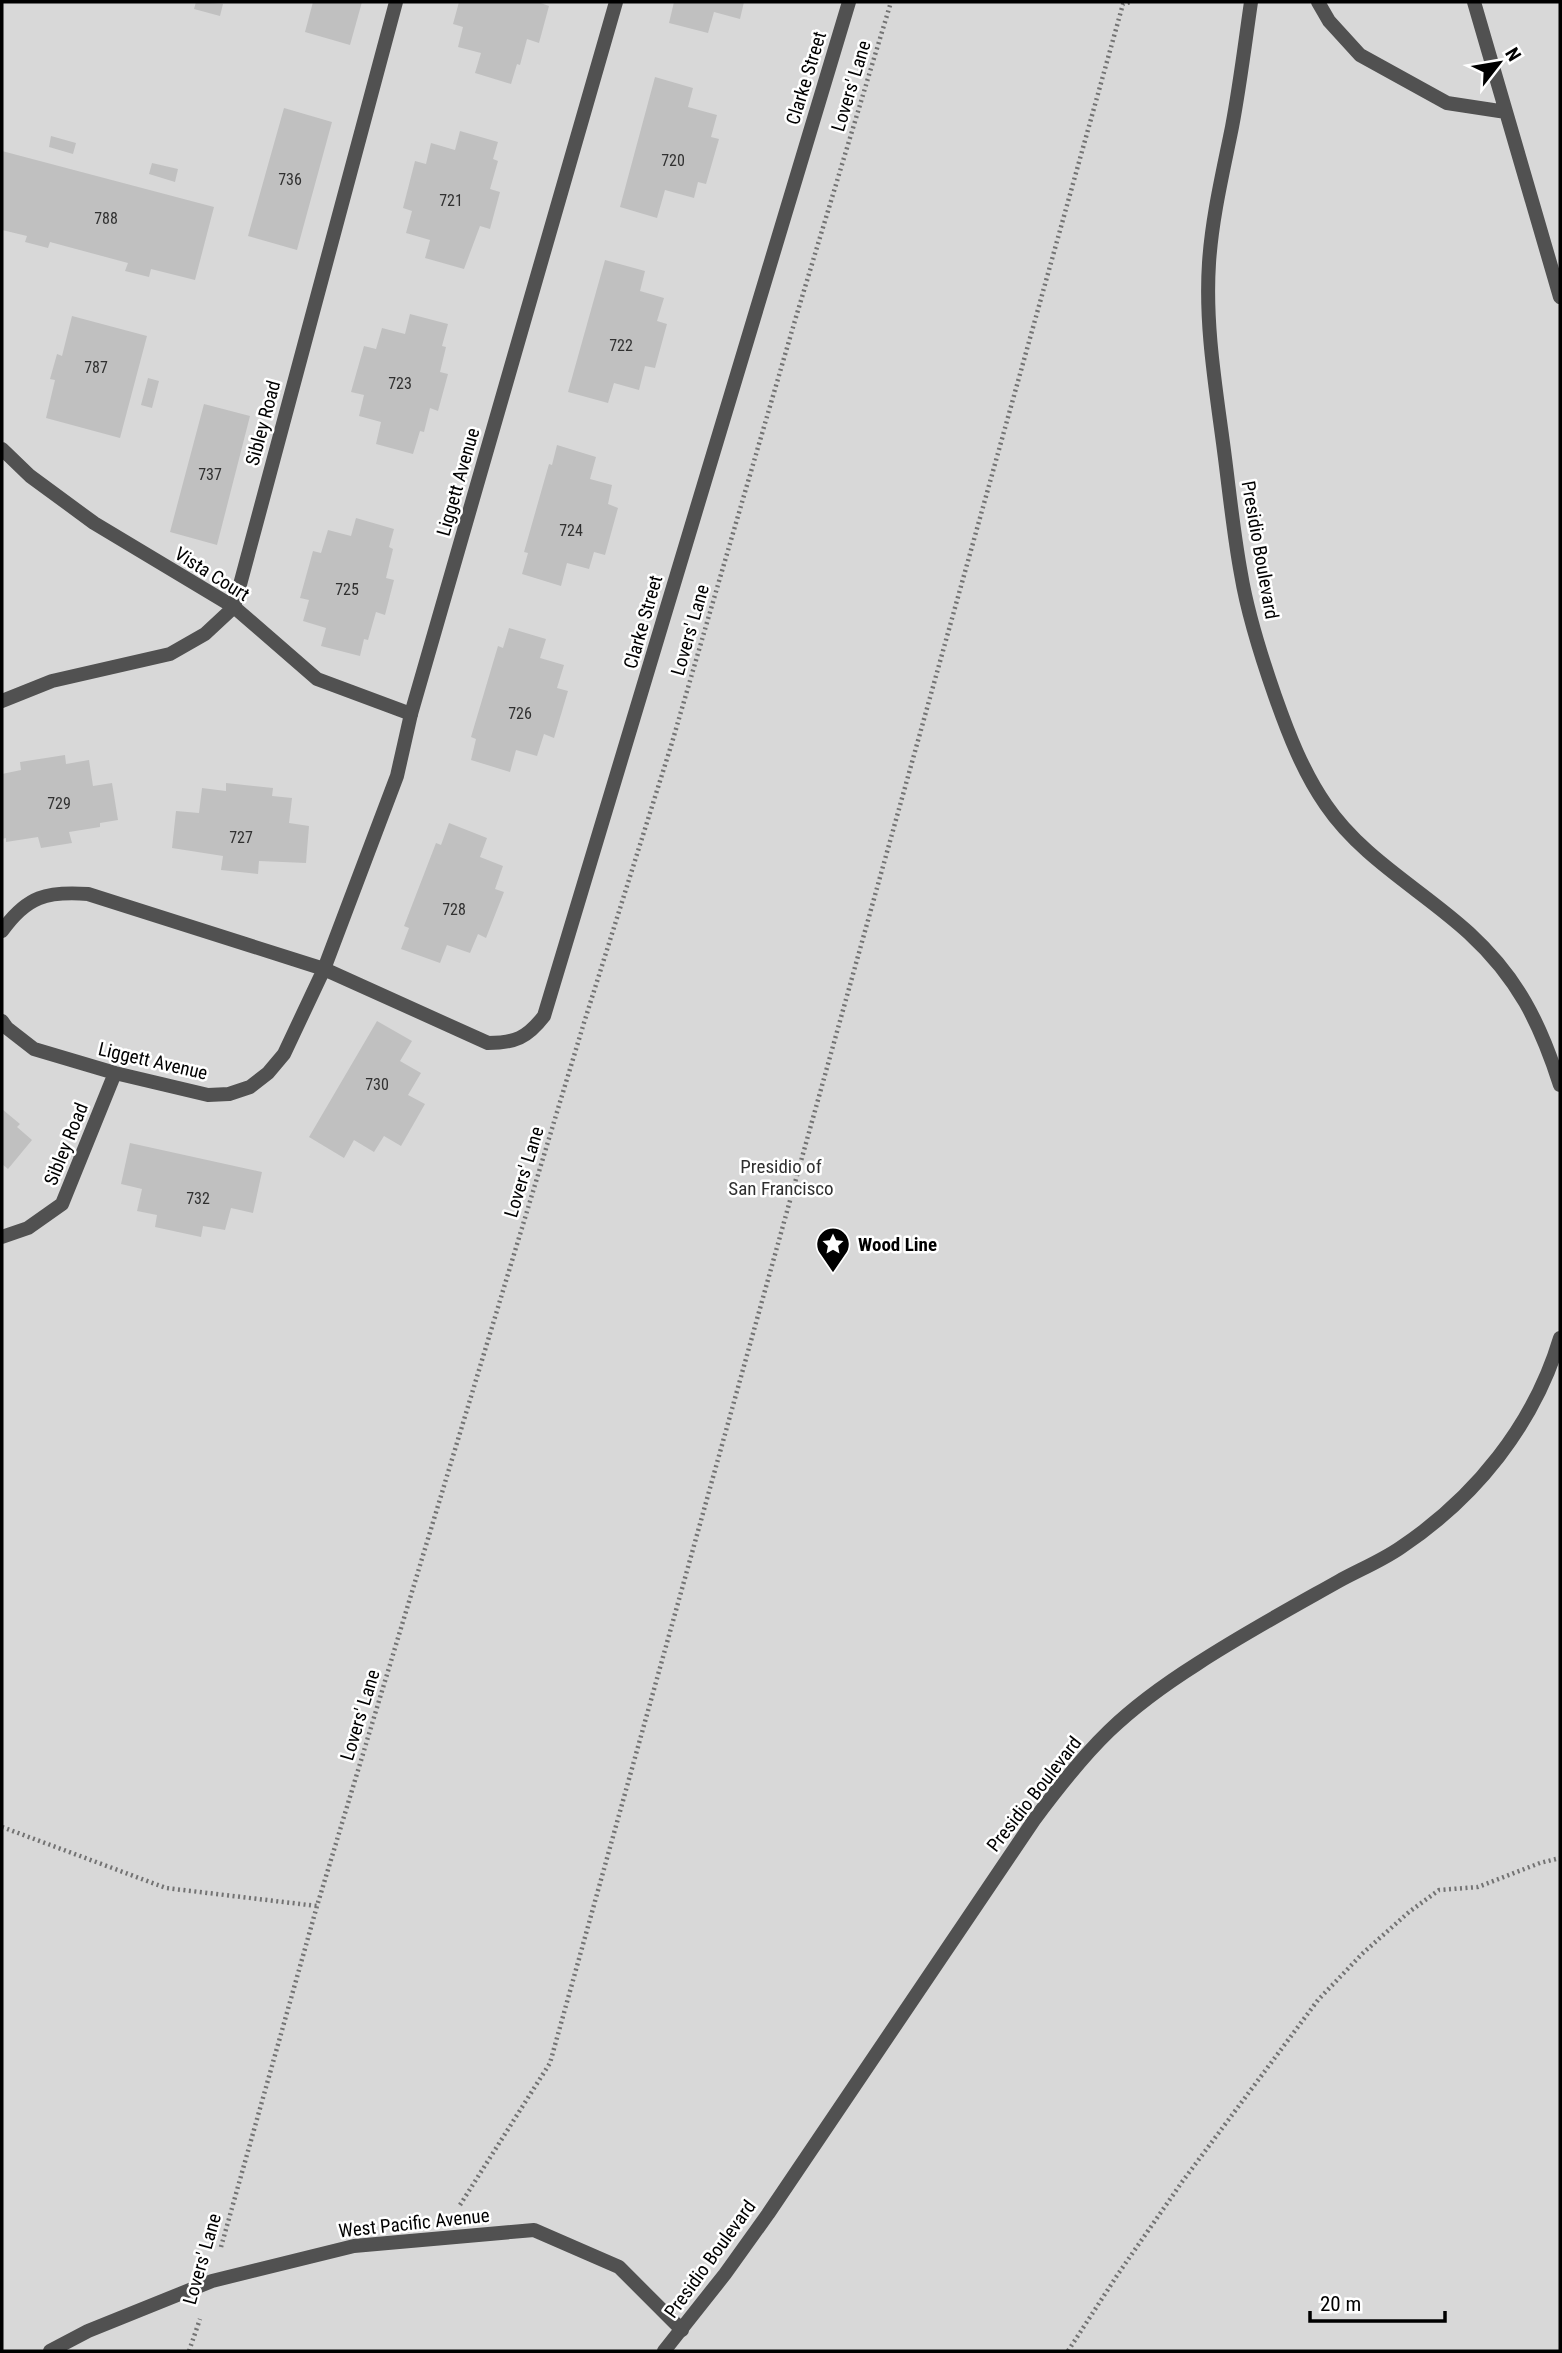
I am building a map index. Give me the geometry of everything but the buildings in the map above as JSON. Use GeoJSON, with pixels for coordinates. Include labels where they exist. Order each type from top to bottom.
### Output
{"type":"FeatureCollection","features":[{"type":"Feature","properties":{"kind":"street","name":"Sibley Road"},"geometry":{"type":"LineString","coordinates":[[234,607],[396,2]]}},
{"type":"Feature","properties":{"kind":"street","name":"Liggett Avenue"},"geometry":{"type":"LineString","coordinates":[[2,1021],[34,1049],[116,1073],[208,1095],[229,1094],[250,1087],[268,1073],[284,1054],[324,969],[397,776],[411,714],[616,2]]}},
{"type":"Feature","properties":{"kind":"street","name":"Clarke Street"},"geometry":{"type":"LineString","coordinates":[[324,969],[488,1043],[509,1043],[532,1031],[544,1016],[849,2]]}},
{"type":"Feature","properties":{"kind":"street","name":"Presidio Boulevard"},"geometry":{"type":"LineString","coordinates":[[1251,2],[1216,209],[1209,262],[1208,305],[1212,358],[1239,561],[1252,627],[1284,723],[1326,806],[1356,840],[1391,872],[1468,933],[1503,968],[1529,1005],[1547,1044],[1560,1085]]}},
{"type":"Feature","properties":{"kind":"street"},"geometry":{"type":"LineString","coordinates":[[1318,2],[1329,21],[1360,55],[1447,103],[1506,112]]}},
{"type":"Feature","properties":{"kind":"street"},"geometry":{"type":"LineString","coordinates":[[1474,2],[1560,297]]}},
{"type":"Feature","properties":{"kind":"street","name":"Vista Court"},"geometry":{"type":"LineString","coordinates":[[2,449],[30,476],[94,523],[234,607],[317,679],[411,714]]}},
{"type":"Feature","properties":{"kind":"street"},"geometry":{"type":"LineString","coordinates":[[2,701],[52,681],[170,654],[205,634],[234,607]]}},
{"type":"Feature","properties":{"kind":"street"},"geometry":{"type":"LineString","coordinates":[[2,930],[14,913],[38,897],[60,892],[88,894],[324,969]]}},
{"type":"Feature","properties":{"kind":"street","name":"Sibley Road"},"geometry":{"type":"LineString","coordinates":[[2,1237],[28,1228],[62,1204],[116,1073]]}},
{"type":"Feature","properties":{"kind":"street","name":"Presidio Boulevard"},"geometry":{"type":"LineString","coordinates":[[664,2351],[768,2214],[1034,1820],[1071,1771],[1110,1730],[1195,1665],[1244,1634],[1399,1548],[1442,1516],[1478,1482],[1509,1445],[1533,1404],[1560,1338]]}},
{"type":"Feature","properties":{"kind":"street","name":"West Pacific Avenue"},"geometry":{"type":"LineString","coordinates":[[50,2351],[88,2331],[212,2281],[354,2246],[534,2230],[620,2267],[682,2330]]}},
{"type":"Feature","properties":{"kind":"path","name":"Lovers' Lane"},"geometry":{"type":"LineString","coordinates":[[189,2351],[212,2281],[317,1906],[583,1026],[671,746],[891,2]]}},
{"type":"Feature","properties":{"kind":"path"},"geometry":{"type":"LineString","coordinates":[[439,2239],[550,2063],[1123,3],[1131,2]]}},
{"type":"Feature","properties":{"kind":"path"},"geometry":{"type":"LineString","coordinates":[[2,1827],[166,1888],[317,1906]]}},
{"type":"Feature","properties":{"kind":"path"},"geometry":{"type":"LineString","coordinates":[[1068,2351],[1182,2182],[1318,2000],[1363,1952],[1439,1890],[1479,1887],[1560,1858]]}},
{"type":"Feature","properties":{"kind":"green space","name":"Presidio of San Francisco"},"geometry":{"type":"Polygon","coordinates":[[[2,2],[1560,2],[1560,2351],[2,2351],[2,2]]]}},
{"type":"Feature","properties":{"kind":"place","name":"Wood Line"},"geometry":{"type":"Point","coordinates":[833,1274]}}]}
